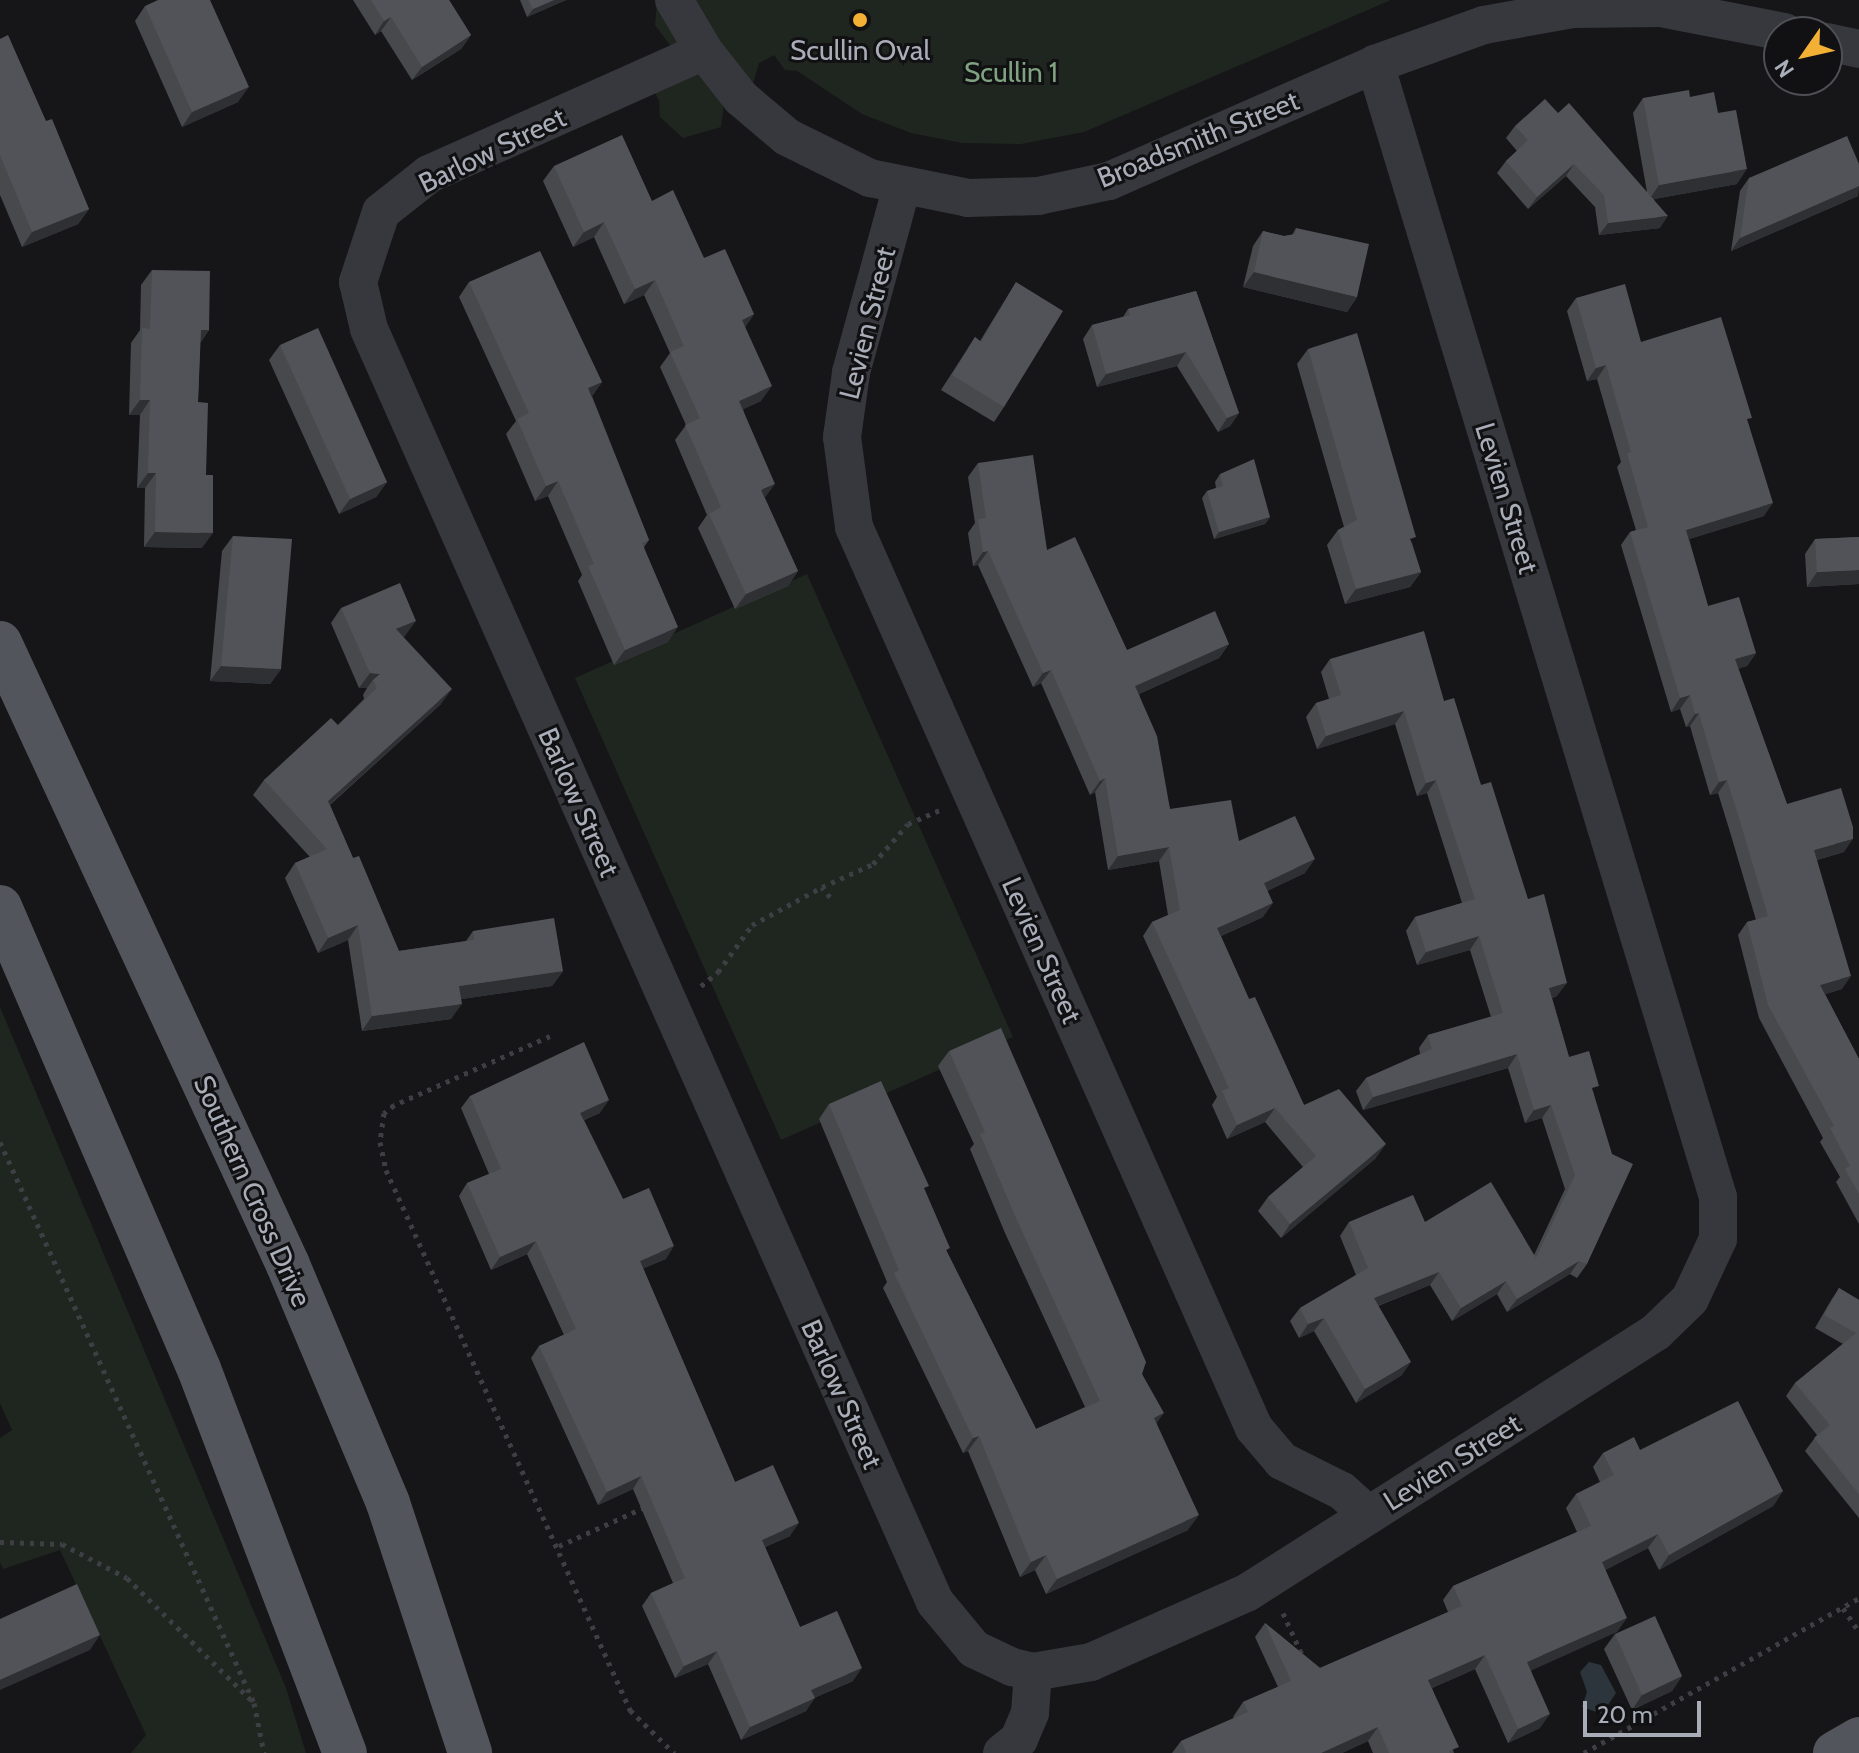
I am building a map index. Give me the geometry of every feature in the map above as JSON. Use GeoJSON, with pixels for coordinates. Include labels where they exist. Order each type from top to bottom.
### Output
{"type":"FeatureCollection","features":[{"type":"Feature","properties":{"kind":"main road","name":"Southern Cross Drive"},"geometry":{"type":"LineString","coordinates":[[0,643],[294,1279],[388,1503],[470,1753]]}},
{"type":"Feature","properties":{"kind":"main road"},"geometry":{"type":"LineString","coordinates":[[0,907],[199,1369],[345,1753]]}},
{"type":"Feature","properties":{"kind":"main road"},"geometry":{"type":"LineString","coordinates":[[1835,1753],[1859,1739]]}},
{"type":"Feature","properties":{"kind":"street","name":"Broadsmith Street"},"geometry":{"type":"LineString","coordinates":[[674,0],[704,51],[741,98],[787,137],[870,178],[968,198],[1038,196],[1109,181],[1375,64],[1484,25],[1573,9],[1661,8],[1763,28]]}},
{"type":"Feature","properties":{"kind":"street","name":"Barlow Street"},"geometry":{"type":"LineString","coordinates":[[704,51],[429,174],[381,212],[358,282],[369,329],[945,1620],[974,1649],[1033,1672]]}},
{"type":"Feature","properties":{"kind":"street","name":"Levien Street"},"geometry":{"type":"LineString","coordinates":[[902,186],[851,373],[842,437],[846,498],[854,527],[1254,1428],[1282,1461],[1342,1491],[1369,1515],[1656,1332],[1690,1299],[1712,1260],[1718,1197],[1375,64]]}},
{"type":"Feature","properties":{"kind":"street"},"geometry":{"type":"LineString","coordinates":[[1002,1753],[1019,1739],[1030,1713],[1033,1672],[1091,1662],[1265,1581],[1369,1515]]}},
{"type":"Feature","properties":{"kind":"path"},"geometry":{"type":"LineString","coordinates":[[668,1003],[691,994],[718,972],[752,925],[822,887],[873,864],[908,824],[973,795]]}},
{"type":"Feature","properties":{"kind":"path"},"geometry":{"type":"LineString","coordinates":[[822,887],[830,897]]}},
{"type":"Feature","properties":{"kind":"path"},"geometry":{"type":"LineString","coordinates":[[550,1036],[394,1105],[384,1113],[380,1142],[386,1170],[538,1511],[559,1546],[630,1710],[674,1753]]}},
{"type":"Feature","properties":{"kind":"path"},"geometry":{"type":"LineString","coordinates":[[0,1142],[254,1703],[264,1753]]}},
{"type":"Feature","properties":{"kind":"path"},"geometry":{"type":"LineString","coordinates":[[559,1546],[655,1502]]}},
{"type":"Feature","properties":{"kind":"path"},"geometry":{"type":"LineString","coordinates":[[0,1542],[62,1544],[127,1578],[254,1703]]}},
{"type":"Feature","properties":{"kind":"path"},"geometry":{"type":"LineString","coordinates":[[1265,1581],[1309,1670]]}},
{"type":"Feature","properties":{"kind":"path"},"geometry":{"type":"LineString","coordinates":[[1584,1753],[1859,1598]]}},
{"type":"Feature","properties":{"kind":"path"},"geometry":{"type":"LineString","coordinates":[[1843,1608],[1859,1632]]}},
{"type":"Feature","properties":{"kind":"green space","name":"Scullin 1"},"geometry":{"type":"Polygon","coordinates":[[[657,0],[1391,0],[1084,132],[1021,144],[962,143],[911,133],[862,114],[797,71],[785,70],[774,55],[759,63],[752,87],[726,89],[721,127],[683,138],[660,117],[659,101],[649,79],[672,48],[655,25],[657,0]]]}},
{"type":"Feature","properties":{"kind":"green space"},"geometry":{"type":"Polygon","coordinates":[[[807,574],[1013,1037],[781,1140],[575,678],[807,574]]]}},
{"type":"Feature","properties":{"kind":"green space"},"geometry":{"type":"Polygon","coordinates":[[[0,1007],[286,1688],[306,1753],[131,1753],[146,1735],[60,1550],[3,1569],[0,1562],[0,1438],[12,1430],[0,1403],[0,1007]]]}},
{"type":"Feature","properties":{"kind":"shaded area"},"geometry":{"type":"Polygon","coordinates":[[[1589,1662],[1601,1665],[1616,1693],[1602,1714],[1582,1707],[1587,1692],[1580,1672],[1589,1662]]]}},
{"type":"Feature","properties":{"kind":"building"},"geometry":{"type":"Polygon","coordinates":[[[158,0],[210,0],[249,87],[192,112],[145,6],[158,0]]]}},
{"type":"Feature","properties":{"kind":"building"},"geometry":{"type":"Polygon","coordinates":[[[371,0],[449,0],[471,35],[422,67],[391,17],[384,21],[371,0]]]}},
{"type":"Feature","properties":{"kind":"building"},"geometry":{"type":"Polygon","coordinates":[[[528,0],[554,0],[533,9],[528,0]]]}},
{"type":"Feature","properties":{"kind":"building"},"geometry":{"type":"Polygon","coordinates":[[[8,35],[46,121],[52,119],[89,209],[32,232],[0,155],[0,39],[8,35]]]}},
{"type":"Feature","properties":{"kind":"building"},"geometry":{"type":"Polygon","coordinates":[[[1689,90],[1690,97],[1714,92],[1718,113],[1736,110],[1747,169],[1659,185],[1643,98],[1689,90]]]}},
{"type":"Feature","properties":{"kind":"building"},"geometry":{"type":"Polygon","coordinates":[[[1545,99],[1558,113],[1569,103],[1668,216],[1608,223],[1604,195],[1574,164],[1537,197],[1506,161],[1528,140],[1515,126],[1545,99]]]}},
{"type":"Feature","properties":{"kind":"building"},"geometry":{"type":"Polygon","coordinates":[[[622,135],[652,201],[673,190],[704,258],[725,249],[754,314],[742,320],[772,386],[739,401],[775,484],[761,490],[798,571],[746,594],[709,514],[721,507],[685,425],[700,418],[670,352],[684,346],[655,280],[635,289],[604,222],[584,232],[554,166],[622,135]]]}},
{"type":"Feature","properties":{"kind":"building"},"geometry":{"type":"Polygon","coordinates":[[[1847,136],[1859,164],[1859,186],[1740,238],[1749,178],[1847,136]]]}},
{"type":"Feature","properties":{"kind":"building"},"geometry":{"type":"Polygon","coordinates":[[[1296,228],[1369,244],[1357,297],[1254,272],[1263,231],[1284,236],[1295,234],[1296,228]]]}},
{"type":"Feature","properties":{"kind":"building"},"geometry":{"type":"Polygon","coordinates":[[[540,251],[602,382],[588,388],[649,540],[642,543],[678,627],[625,650],[588,566],[594,564],[558,481],[546,486],[517,419],[529,413],[469,282],[540,251]]]}},
{"type":"Feature","properties":{"kind":"building"},"geometry":{"type":"Polygon","coordinates":[[[152,270],[210,271],[209,330],[201,330],[198,402],[208,403],[206,475],[213,475],[213,533],[155,532],[156,473],[148,473],[150,400],[140,400],[142,328],[150,329],[152,270]]]}},
{"type":"Feature","properties":{"kind":"building"},"geometry":{"type":"Polygon","coordinates":[[[1016,282],[1063,311],[1004,407],[952,375],[975,337],[981,342],[1016,282]]]}},
{"type":"Feature","properties":{"kind":"building"},"geometry":{"type":"Polygon","coordinates":[[[1625,284],[1641,342],[1721,317],[1752,418],[1747,419],[1773,503],[1686,530],[1708,606],[1739,597],[1756,653],[1735,659],[1787,804],[1841,788],[1853,827],[1853,839],[1814,850],[1851,976],[1820,985],[1859,1059],[1859,1194],[1845,1169],[1850,1166],[1830,1128],[1834,1126],[1768,1005],[1747,922],[1768,916],[1727,780],[1719,782],[1699,713],[1695,714],[1690,695],[1680,698],[1630,532],[1648,527],[1627,453],[1631,452],[1606,365],[1596,368],[1576,298],[1625,284]]]}},
{"type":"Feature","properties":{"kind":"building"},"geometry":{"type":"Polygon","coordinates":[[[1196,291],[1239,413],[1227,418],[1186,352],[1106,374],[1092,325],[1130,315],[1128,309],[1196,291]]]}},
{"type":"Feature","properties":{"kind":"building"},"geometry":{"type":"Polygon","coordinates":[[[318,328],[387,482],[350,499],[280,345],[318,328]]]}},
{"type":"Feature","properties":{"kind":"building"},"geometry":{"type":"Polygon","coordinates":[[[1357,333],[1416,537],[1410,539],[1421,572],[1356,589],[1338,530],[1357,520],[1308,349],[1357,333]]]}},
{"type":"Feature","properties":{"kind":"building"},"geometry":{"type":"Polygon","coordinates":[[[1033,455],[1047,550],[1075,537],[1127,650],[1215,611],[1229,644],[1135,686],[1157,736],[1170,809],[1231,800],[1239,841],[1295,816],[1315,859],[1264,883],[1273,903],[1217,928],[1249,999],[1255,997],[1304,1105],[1339,1089],[1386,1144],[1290,1224],[1268,1197],[1316,1156],[1275,1108],[1237,1125],[1222,1091],[1229,1088],[1152,922],[1180,910],[1169,847],[1118,856],[1105,778],[1100,781],[1051,670],[1043,673],[988,551],[983,552],[978,519],[986,518],[978,463],[1033,455]]]}},
{"type":"Feature","properties":{"kind":"building"},"geometry":{"type":"Polygon","coordinates":[[[1254,459],[1270,517],[1219,532],[1207,491],[1223,486],[1220,474],[1254,459]]]}},
{"type":"Feature","properties":{"kind":"building"},"geometry":{"type":"Polygon","coordinates":[[[233,536],[292,539],[281,669],[221,666],[233,536]]]}},
{"type":"Feature","properties":{"kind":"building"},"geometry":{"type":"Polygon","coordinates":[[[1859,537],[1859,570],[1817,572],[1815,539],[1859,537]]]}},
{"type":"Feature","properties":{"kind":"building"},"geometry":{"type":"Polygon","coordinates":[[[400,583],[416,621],[396,629],[452,689],[328,801],[353,858],[359,856],[399,951],[474,940],[473,931],[554,918],[563,971],[459,986],[462,1004],[372,1016],[358,925],[328,938],[295,863],[327,849],[264,780],[331,718],[338,725],[377,688],[373,680],[380,674],[370,673],[341,608],[400,583]]]}},
{"type":"Feature","properties":{"kind":"building"},"geometry":{"type":"Polygon","coordinates":[[[1424,631],[1444,701],[1454,698],[1481,785],[1491,782],[1528,899],[1544,894],[1567,983],[1549,988],[1569,1057],[1589,1051],[1599,1086],[1592,1088],[1612,1154],[1633,1164],[1587,1264],[1579,1261],[1517,1299],[1506,1281],[1461,1308],[1439,1272],[1374,1298],[1411,1362],[1365,1389],[1324,1318],[1308,1324],[1300,1308],[1368,1268],[1349,1222],[1413,1195],[1425,1222],[1491,1182],[1536,1258],[1575,1175],[1551,1105],[1534,1110],[1517,1054],[1373,1097],[1366,1078],[1432,1049],[1428,1035],[1503,1013],[1479,936],[1426,952],[1415,917],[1475,899],[1436,780],[1426,783],[1404,711],[1326,736],[1316,703],[1341,695],[1330,659],[1424,631]]]}},
{"type":"Feature","properties":{"kind":"building"},"geometry":{"type":"Polygon","coordinates":[[[1001,1028],[1146,1362],[1142,1374],[1164,1413],[1154,1418],[1199,1515],[1057,1579],[1046,1555],[1031,1562],[979,1436],[973,1438],[894,1273],[899,1270],[829,1104],[881,1081],[929,1186],[924,1188],[950,1248],[946,1250],[1036,1429],[1100,1401],[1016,1218],[980,1134],[985,1132],[949,1051],[1001,1028]]]}},
{"type":"Feature","properties":{"kind":"building"},"geometry":{"type":"Polygon","coordinates":[[[584,1042],[609,1100],[580,1113],[623,1199],[649,1188],[674,1246],[640,1261],[735,1482],[773,1465],[799,1523],[762,1540],[800,1627],[837,1611],[862,1668],[811,1690],[815,1698],[750,1727],[717,1651],[684,1666],[651,1593],[685,1578],[641,1476],[607,1492],[539,1346],[576,1329],[536,1241],[500,1257],[467,1183],[501,1169],[470,1096],[584,1042]]]}},
{"type":"Feature","properties":{"kind":"building"},"geometry":{"type":"Polygon","coordinates":[[[1839,1288],[1859,1300],[1859,1494],[1814,1438],[1830,1425],[1795,1383],[1856,1333],[1824,1315],[1839,1288]]]}},
{"type":"Feature","properties":{"kind":"building"},"geometry":{"type":"Polygon","coordinates":[[[1738,1401],[1783,1491],[1669,1555],[1658,1534],[1602,1562],[1627,1618],[1527,1662],[1550,1714],[1518,1729],[1485,1655],[1428,1680],[1459,1747],[1450,1753],[1389,1753],[1378,1727],[1321,1753],[1185,1753],[1181,1741],[1248,1712],[1243,1702],[1291,1681],[1265,1623],[1320,1668],[1462,1606],[1453,1586],[1591,1526],[1576,1494],[1614,1475],[1603,1453],[1634,1437],[1640,1450],[1738,1401]]]}},
{"type":"Feature","properties":{"kind":"building"},"geometry":{"type":"Polygon","coordinates":[[[77,1584],[100,1635],[0,1680],[0,1619],[77,1584]]]}},
{"type":"Feature","properties":{"kind":"building"},"geometry":{"type":"Polygon","coordinates":[[[1655,1616],[1682,1676],[1642,1695],[1615,1634],[1655,1616]]]}},
{"type":"Feature","properties":{"kind":"place","name":"Scullin Oval"},"geometry":{"type":"Point","coordinates":[860,20]}}]}
